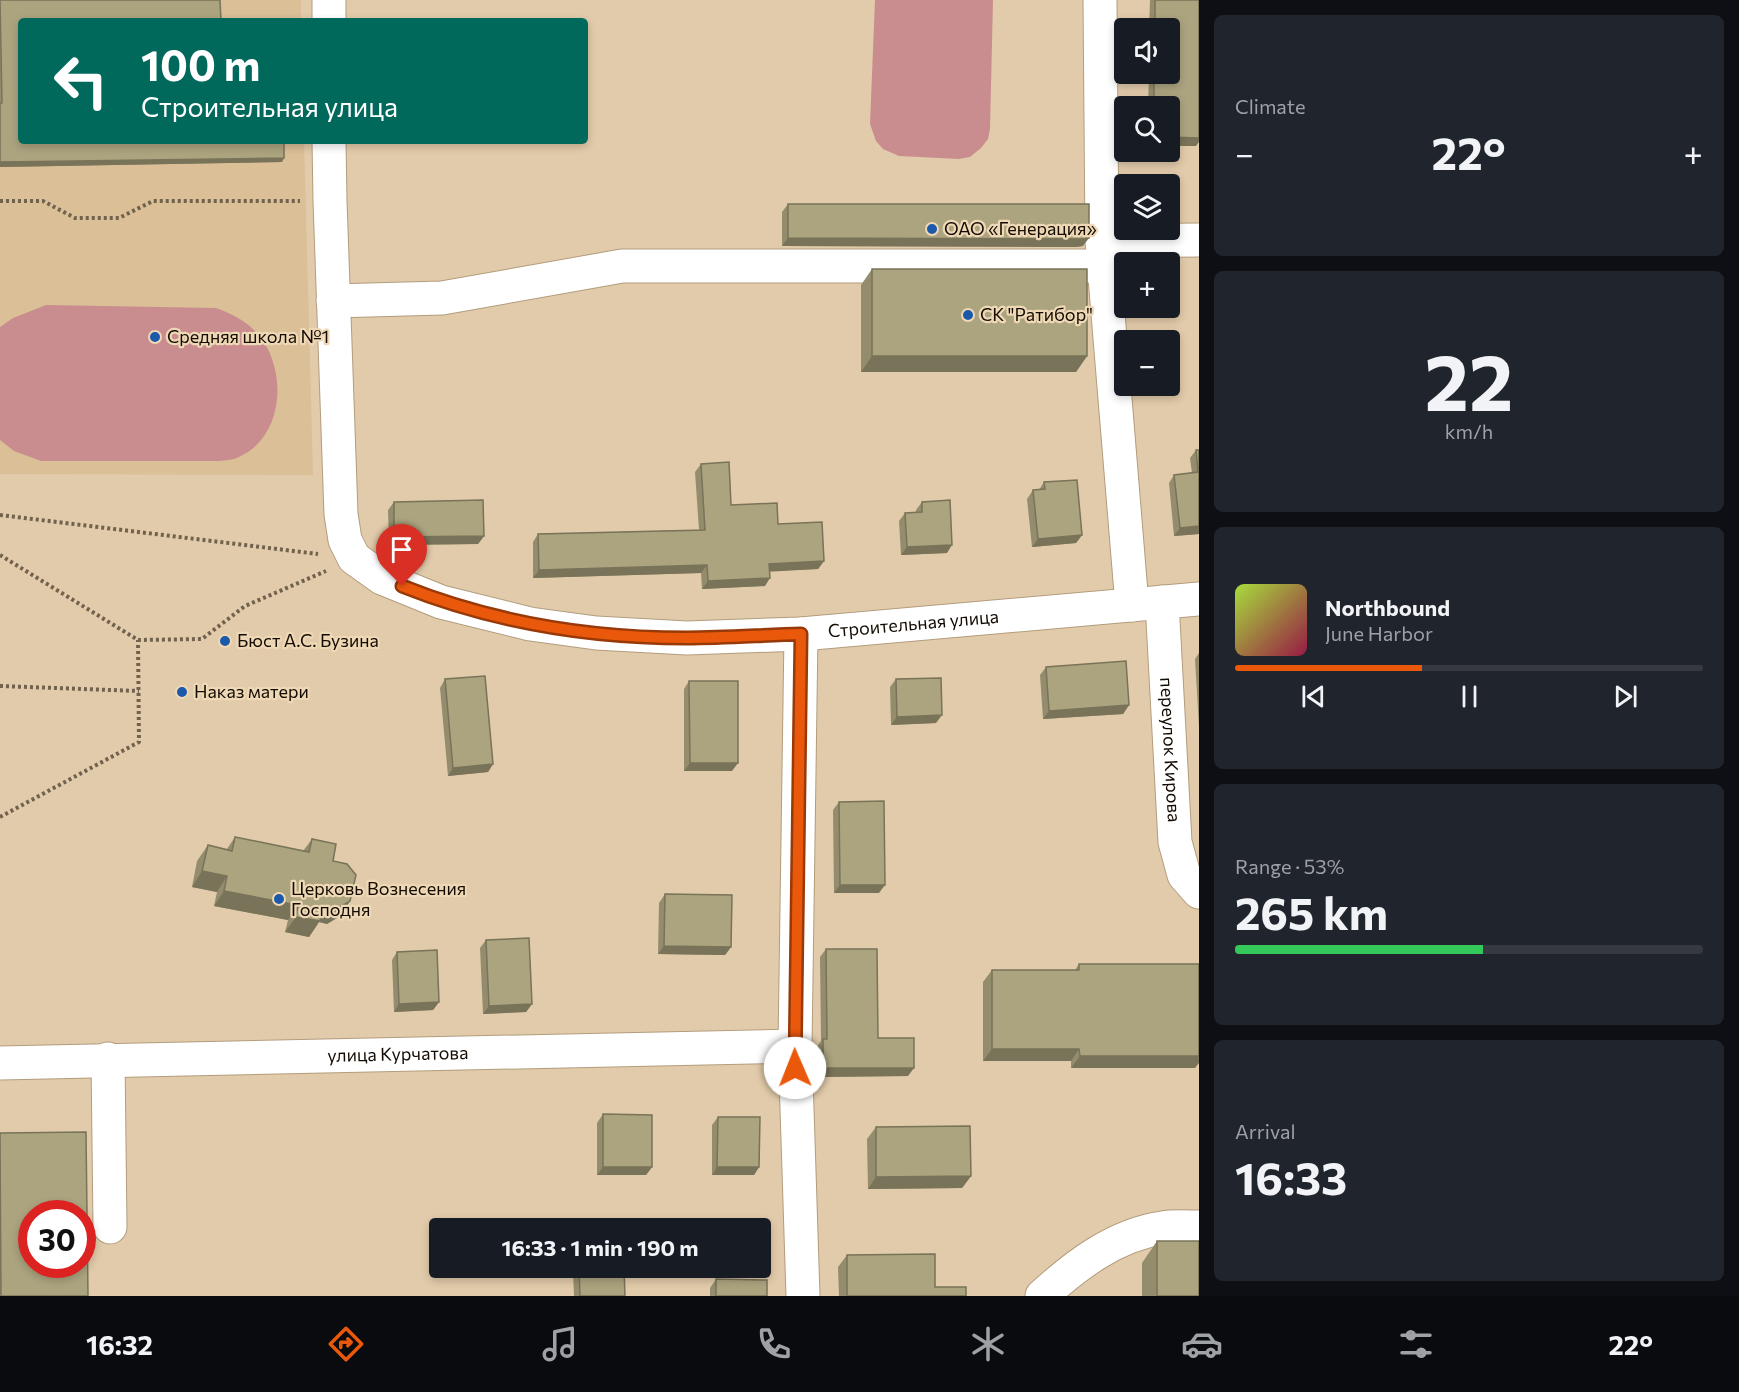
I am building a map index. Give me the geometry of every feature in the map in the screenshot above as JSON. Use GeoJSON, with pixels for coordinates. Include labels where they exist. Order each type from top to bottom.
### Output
{"type":"FeatureCollection","features":[{"type":"Feature","properties":{"kind":"street"},"geometry":{"type":"LineString","coordinates":[[329,0],[329,18]]}},
{"type":"Feature","properties":{"kind":"street","name":"переулок Кирова"},"geometry":{"type":"LineString","coordinates":[[1100,0],[1103,254],[1175,842],[1184,875],[1199,892]]}},
{"type":"Feature","properties":{"kind":"street"},"geometry":{"type":"LineString","coordinates":[[329,144],[341,514],[345,540],[354,558]]}},
{"type":"Feature","properties":{"kind":"street"},"geometry":{"type":"LineString","coordinates":[[333,301],[442,298],[622,266],[1103,254],[1199,240]]}},
{"type":"Feature","properties":{"kind":"street","name":"Строительная улица"},"geometry":{"type":"LineString","coordinates":[[354,558],[382,578],[441,602],[530,624],[596,633],[687,638],[801,634],[1199,599]]}},
{"type":"Feature","properties":{"kind":"street"},"geometry":{"type":"LineString","coordinates":[[801,634],[795,1046],[803,1296]]}},
{"type":"Feature","properties":{"kind":"street","name":"улица Курчатова"},"geometry":{"type":"LineString","coordinates":[[0,1063],[795,1046]]}},
{"type":"Feature","properties":{"kind":"street"},"geometry":{"type":"LineString","coordinates":[[108,1059],[110,1227]]}},
{"type":"Feature","properties":{"kind":"street"},"geometry":{"type":"LineString","coordinates":[[1042,1296],[1071,1270],[1136,1233],[1164,1227],[1199,1227]]}},
{"type":"Feature","properties":{"kind":"path"},"geometry":{"type":"LineString","coordinates":[[0,201],[43,201],[75,219],[119,218],[153,201],[330,201]]}},
{"type":"Feature","properties":{"kind":"path"},"geometry":{"type":"LineString","coordinates":[[0,515],[354,558]]}},
{"type":"Feature","properties":{"kind":"path"},"geometry":{"type":"LineString","coordinates":[[0,555],[138,639],[202,639],[246,606],[354,558]]}},
{"type":"Feature","properties":{"kind":"path"},"geometry":{"type":"LineString","coordinates":[[0,817],[139,742],[138,639]]}},
{"type":"Feature","properties":{"kind":"path"},"geometry":{"type":"LineString","coordinates":[[0,686],[139,691]]}},
{"type":"Feature","properties":{"kind":"shaded area","name":"Средняя школа №1"},"geometry":{"type":"Polygon","coordinates":[[[0,0],[301,0],[301,18],[18,18],[18,144],[304,144],[313,475],[0,474],[0,0]]]}},
{"type":"Feature","properties":{"kind":"shaded area"},"geometry":{"type":"Polygon","coordinates":[[[875,0],[993,0],[990,129],[988,139],[970,157],[959,159],[899,156],[883,149],[876,141],[870,124],[875,0]]]}},
{"type":"Feature","properties":{"kind":"shaded area"},"geometry":{"type":"Polygon","coordinates":[[[46,305],[216,308],[230,313],[254,330],[264,342],[271,357],[276,373],[277,390],[276,407],[271,423],[263,437],[252,449],[231,460],[41,461],[14,451],[0,440],[0,327],[13,318],[46,305]]]}},
{"type":"Feature","properties":{"kind":"building"},"geometry":{"type":"Polygon","coordinates":[[[0,0],[220,0],[221,18],[18,18],[18,144],[284,144],[284,158],[0,162],[0,103],[2,103],[0,0]]]}},
{"type":"Feature","properties":{"kind":"building"},"geometry":{"type":"Polygon","coordinates":[[[1155,0],[1199,0],[1199,138],[1180,137],[1180,96],[1154,96],[1154,84],[1180,84],[1180,18],[1155,18],[1155,0]]]}},
{"type":"Feature","properties":{"kind":"building","name":"ОАО «Генерация»"},"geometry":{"type":"Polygon","coordinates":[[[788,204],[1089,204],[1089,238],[788,238],[788,204]]]}},
{"type":"Feature","properties":{"kind":"building","name":"СК \"Ратибор\""},"geometry":{"type":"Polygon","coordinates":[[[872,269],[1087,269],[1087,356],[872,356],[872,269]]]}},
{"type":"Feature","properties":{"kind":"building"},"geometry":{"type":"Polygon","coordinates":[[[1196,450],[1199,450],[1199,526],[1180,528],[1174,475],[1198,472],[1196,450]]]}},
{"type":"Feature","properties":{"kind":"building"},"geometry":{"type":"Polygon","coordinates":[[[729,462],[731,505],[777,503],[778,524],[822,522],[824,561],[769,564],[770,578],[708,581],[707,565],[539,570],[538,534],[705,530],[701,464],[729,462]]]}},
{"type":"Feature","properties":{"kind":"building"},"geometry":{"type":"Polygon","coordinates":[[[1077,480],[1082,535],[1038,539],[1033,490],[1045,489],[1044,482],[1077,480]]]}},
{"type":"Feature","properties":{"kind":"building"},"geometry":{"type":"Polygon","coordinates":[[[483,500],[484,536],[394,537],[394,502],[483,500]]]}},
{"type":"Feature","properties":{"kind":"building"},"geometry":{"type":"Polygon","coordinates":[[[950,500],[952,545],[907,547],[905,513],[922,512],[922,502],[950,500]]]}},
{"type":"Feature","properties":{"kind":"building"},"geometry":{"type":"Polygon","coordinates":[[[1126,661],[1129,705],[1049,711],[1046,667],[1126,661]]]}},
{"type":"Feature","properties":{"kind":"building"},"geometry":{"type":"Polygon","coordinates":[[[485,676],[493,764],[453,768],[445,679],[485,676]]]}},
{"type":"Feature","properties":{"kind":"building"},"geometry":{"type":"Polygon","coordinates":[[[941,678],[942,715],[897,717],[896,679],[941,678]]]}},
{"type":"Feature","properties":{"kind":"building"},"geometry":{"type":"Polygon","coordinates":[[[689,681],[738,681],[738,763],[690,763],[689,681]]]}},
{"type":"Feature","properties":{"kind":"building"},"geometry":{"type":"Polygon","coordinates":[[[884,801],[885,885],[840,885],[839,802],[884,801]]]}},
{"type":"Feature","properties":{"kind":"building","name":"Церковь Вознесения Господня"},"geometry":{"type":"Polygon","coordinates":[[[235,837],[309,852],[312,839],[336,844],[333,861],[347,864],[356,875],[350,901],[337,909],[324,906],[320,921],[296,917],[298,905],[224,891],[227,876],[202,871],[208,845],[232,851],[235,837]]]}},
{"type":"Feature","properties":{"kind":"building"},"geometry":{"type":"Polygon","coordinates":[[[665,894],[732,895],[731,947],[664,946],[665,894]]]}},
{"type":"Feature","properties":{"kind":"building"},"geometry":{"type":"Polygon","coordinates":[[[529,938],[532,1004],[489,1006],[486,940],[529,938]]]}},
{"type":"Feature","properties":{"kind":"building"},"geometry":{"type":"Polygon","coordinates":[[[826,949],[877,949],[878,1038],[914,1038],[914,1068],[823,1068],[823,1039],[827,1039],[826,949]]]}},
{"type":"Feature","properties":{"kind":"building"},"geometry":{"type":"Polygon","coordinates":[[[437,950],[439,1002],[399,1004],[397,952],[437,950]]]}},
{"type":"Feature","properties":{"kind":"building"},"geometry":{"type":"Polygon","coordinates":[[[1079,964],[1199,964],[1199,1056],[1080,1056],[1079,1049],[992,1049],[992,970],[1079,970],[1079,964]]]}},
{"type":"Feature","properties":{"kind":"building"},"geometry":{"type":"Polygon","coordinates":[[[603,1114],[652,1115],[652,1167],[603,1167],[603,1114]]]}},
{"type":"Feature","properties":{"kind":"building"},"geometry":{"type":"Polygon","coordinates":[[[718,1117],[760,1117],[759,1167],[717,1167],[718,1117]]]}},
{"type":"Feature","properties":{"kind":"building"},"geometry":{"type":"Polygon","coordinates":[[[970,1126],[971,1176],[876,1177],[876,1127],[970,1126]]]}},
{"type":"Feature","properties":{"kind":"building"},"geometry":{"type":"Polygon","coordinates":[[[86,1132],[87,1200],[18,1200],[18,1278],[88,1278],[88,1296],[1,1296],[0,1133],[86,1132]]]}},
{"type":"Feature","properties":{"kind":"building"},"geometry":{"type":"Polygon","coordinates":[[[1157,1241],[1199,1241],[1199,1296],[1157,1296],[1157,1241]]]}},
{"type":"Feature","properties":{"kind":"building"},"geometry":{"type":"Polygon","coordinates":[[[935,1254],[935,1287],[966,1287],[966,1296],[847,1296],[847,1255],[935,1254]]]}},
{"type":"Feature","properties":{"kind":"building"},"geometry":{"type":"Polygon","coordinates":[[[579,1278],[624,1278],[625,1296],[580,1296],[579,1278]]]}},
{"type":"Feature","properties":{"kind":"building"},"geometry":{"type":"Polygon","coordinates":[[[716,1279],[767,1280],[767,1296],[716,1296],[716,1279]]]}},
{"type":"Feature","properties":{"kind":"place","name":"ОАО «Генерация»"},"geometry":{"type":"Point","coordinates":[932,229]}},
{"type":"Feature","properties":{"kind":"place","name":"СК \"Ратибор\""},"geometry":{"type":"Point","coordinates":[968,315]}},
{"type":"Feature","properties":{"kind":"place","name":"Средняя школа №1"},"geometry":{"type":"Point","coordinates":[155,337]}},
{"type":"Feature","properties":{"kind":"place","name":"Бюст А.С. Бузина"},"geometry":{"type":"Point","coordinates":[225,641]}},
{"type":"Feature","properties":{"kind":"place","name":"Наказ матери"},"geometry":{"type":"Point","coordinates":[182,692]}},
{"type":"Feature","properties":{"kind":"place","name":"Церковь Вознесения Господня"},"geometry":{"type":"Point","coordinates":[279,899]}},
{"type":"Feature","properties":{"kind":"route"},"geometry":{"type":"LineString","coordinates":[[402,586],[441,602],[530,624],[596,633],[687,638],[801,634],[795,1068]]}}]}
